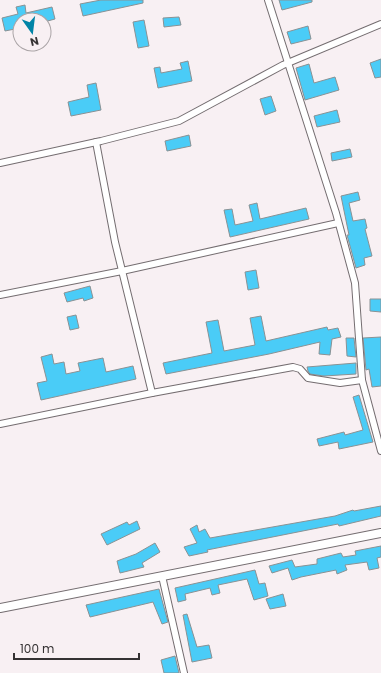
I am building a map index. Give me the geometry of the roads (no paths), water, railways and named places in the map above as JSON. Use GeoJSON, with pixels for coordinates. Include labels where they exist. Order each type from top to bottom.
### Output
{"type":"FeatureCollection","features":[{"type":"Feature","properties":{"kind":"street"},"geometry":{"type":"LineString","coordinates":[[268,0],[338,223],[354,283],[362,380],[381,451]]}},
{"type":"Feature","properties":{"kind":"street"},"geometry":{"type":"LineString","coordinates":[[0,163],[96,142],[179,121],[288,62],[381,24]]}},
{"type":"Feature","properties":{"kind":"street"},"geometry":{"type":"LineString","coordinates":[[96,142],[114,242],[152,393]]}},
{"type":"Feature","properties":{"kind":"street"},"geometry":{"type":"LineString","coordinates":[[0,295],[122,271],[338,223]]}},
{"type":"Feature","properties":{"kind":"street"},"geometry":{"type":"LineString","coordinates":[[0,424],[152,393],[293,367],[300,369],[308,378],[340,383],[362,380]]}},
{"type":"Feature","properties":{"kind":"street"},"geometry":{"type":"LineString","coordinates":[[0,608],[381,533]]}},
{"type":"Feature","properties":{"kind":"street"},"geometry":{"type":"LineString","coordinates":[[162,576],[184,673]]}}]}
